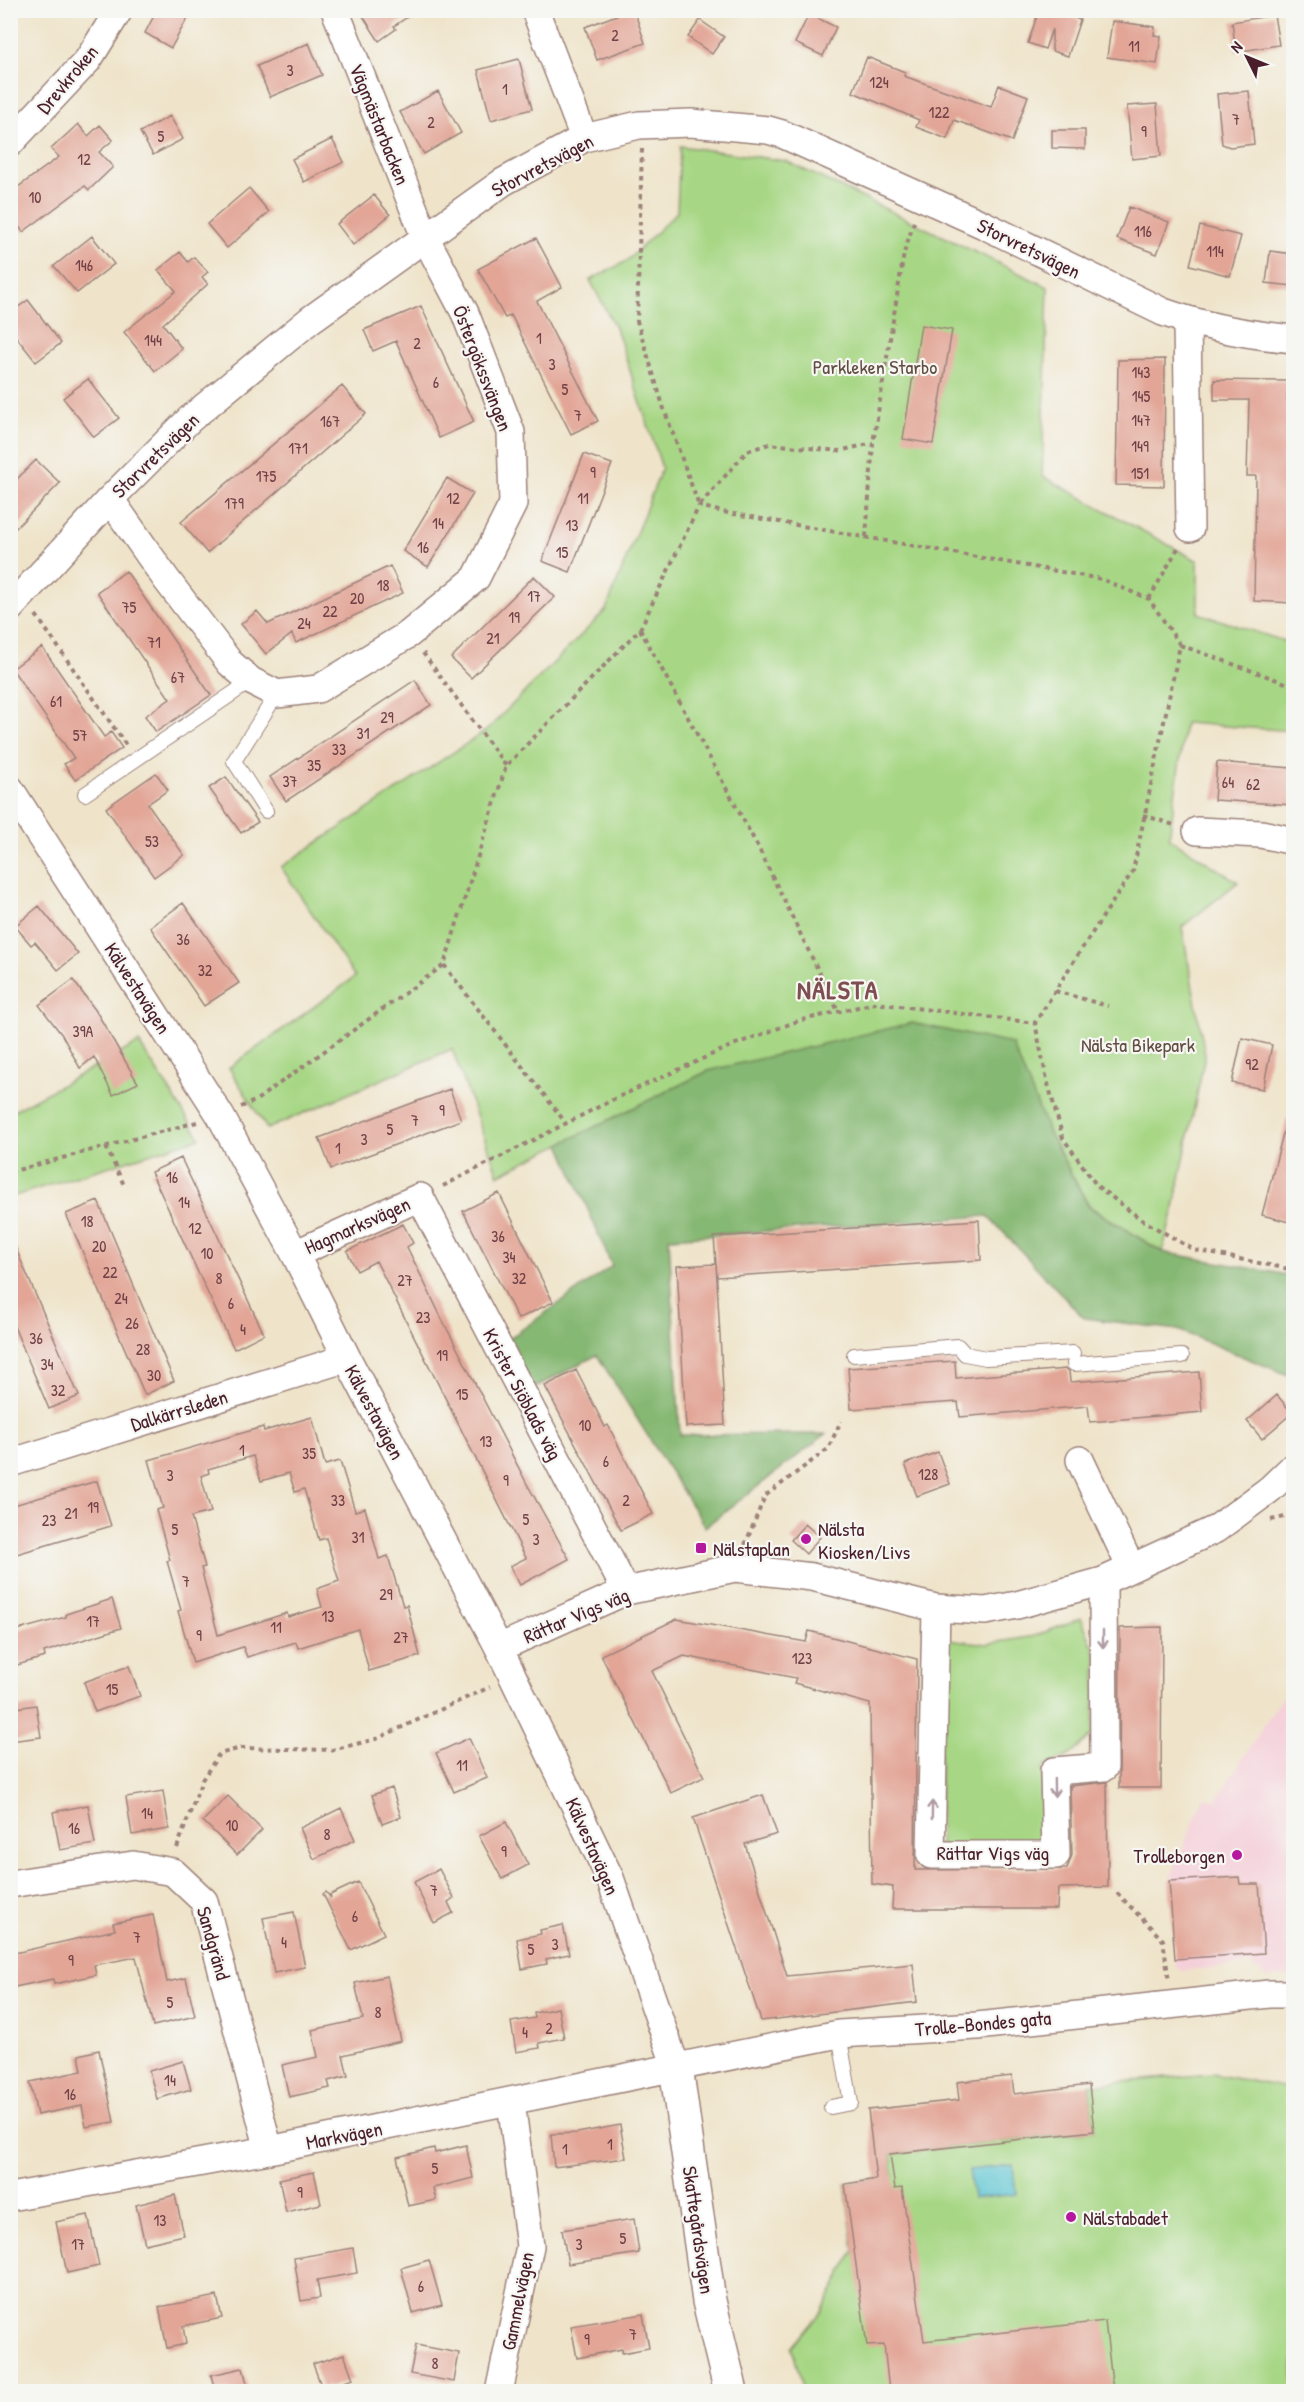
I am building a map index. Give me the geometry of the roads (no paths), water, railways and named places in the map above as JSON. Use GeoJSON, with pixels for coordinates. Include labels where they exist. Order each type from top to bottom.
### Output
{"type":"FeatureCollection","features":[{"type":"Feature","properties":{"kind":"street","name":"Drevkroken"},"geometry":{"type":"LineString","coordinates":[[10,143],[88,60],[119,10]]}},
{"type":"Feature","properties":{"kind":"street","name":"Vägmästarbacken"},"geometry":{"type":"LineString","coordinates":[[335,10],[425,237]]}},
{"type":"Feature","properties":{"kind":"street"},"geometry":{"type":"LineString","coordinates":[[535,10],[584,138]]}},
{"type":"Feature","properties":{"kind":"street","name":"Storvretsvägen"},"geometry":{"type":"LineString","coordinates":[[16,602],[110,499],[209,404],[310,320],[503,182],[584,138],[639,124],[692,123],[768,130],[782,134],[984,225],[1163,312],[1187,321],[1262,336],[1293,339]]}},
{"type":"Feature","properties":{"kind":"street","name":"Östergökssvängen"},"geometry":{"type":"LineString","coordinates":[[277,694],[318,689],[409,634],[476,578],[513,504],[511,432],[465,313],[425,237]]}},
{"type":"Feature","properties":{"kind":"street"},"geometry":{"type":"LineString","coordinates":[[1187,321],[1190,528]]}},
{"type":"Feature","properties":{"kind":"street"},"geometry":{"type":"LineString","coordinates":[[110,499],[166,579],[231,663],[251,681],[277,694]]}},
{"type":"Feature","properties":{"kind":"street","name":"Kälvestavägen"},"geometry":{"type":"LineString","coordinates":[[10,789],[220,1115],[295,1254],[499,1648],[610,1878],[676,2067]]}},
{"type":"Feature","properties":{"kind":"street"},"geometry":{"type":"LineString","coordinates":[[1197,831],[1261,834],[1293,841]]}},
{"type":"Feature","properties":{"kind":"street","name":"Hagmarksvägen"},"geometry":{"type":"LineString","coordinates":[[295,1254],[420,1197]]}},
{"type":"Feature","properties":{"kind":"street","name":"Krister Siöblads väg"},"geometry":{"type":"LineString","coordinates":[[420,1197],[626,1591]]}},
{"type":"Feature","properties":{"kind":"street","name":"Dalkärrsleden"},"geometry":{"type":"LineString","coordinates":[[10,1463],[347,1358]]}},
{"type":"Feature","properties":{"kind":"street"},"geometry":{"type":"LineString","coordinates":[[1080,1460],[1131,1568]]}},
{"type":"Feature","properties":{"kind":"street","name":"Rättar Vigs väg"},"geometry":{"type":"LineString","coordinates":[[499,1648],[626,1591],[735,1568],[812,1577],[936,1608],[985,1611],[1103,1581],[1216,1529],[1270,1489],[1293,1466]]}},
{"type":"Feature","properties":{"kind":"street","name":"Rättar Vigs väg"},"geometry":{"type":"LineString","coordinates":[[936,1608],[931,1855],[1056,1855],[1054,1771],[1104,1767],[1103,1581]]}},
{"type":"Feature","properties":{"kind":"street","name":"Sandgränd"},"geometry":{"type":"LineString","coordinates":[[10,1884],[133,1865],[173,1872],[204,1900],[269,2150]]}},
{"type":"Feature","properties":{"kind":"street","name":"Trolle-Bondes gata"},"geometry":{"type":"LineString","coordinates":[[676,2067],[839,2034],[977,2026],[1269,1994],[1293,1994]]}},
{"type":"Feature","properties":{"kind":"street","name":"Markvägen"},"geometry":{"type":"LineString","coordinates":[[10,2197],[269,2150],[676,2067]]}},
{"type":"Feature","properties":{"kind":"street","name":"Skattegårdsvägen"},"geometry":{"type":"LineString","coordinates":[[676,2067],[710,2301],[731,2391]]}},
{"type":"Feature","properties":{"kind":"street","name":"Gammelvägen"},"geometry":{"type":"LineString","coordinates":[[499,2391],[530,2246],[511,2102]]}},
{"type":"Feature","properties":{"kind":"lane"},"geometry":{"type":"LineString","coordinates":[[85,794],[251,681]]}},
{"type":"Feature","properties":{"kind":"lane"},"geometry":{"type":"LineString","coordinates":[[266,812],[234,761],[277,694]]}},
{"type":"Feature","properties":{"kind":"lane"},"geometry":{"type":"LineString","coordinates":[[854,1355],[958,1346],[965,1354],[986,1358],[1074,1359],[1182,1356]]}},
{"type":"Feature","properties":{"kind":"lane"},"geometry":{"type":"LineString","coordinates":[[831,2107],[851,2103],[839,2034]]}},
{"type":"Feature","properties":{"kind":"water"},"geometry":{"type":"Polygon","coordinates":[[[1013,2165],[1016,2194],[973,2199],[969,2170],[1013,2165]]]}},
{"type":"Feature","properties":{"kind":"place","name":"Nälsta Kiosken/Livs"},"geometry":{"type":"Point","coordinates":[806,1539]}},
{"type":"Feature","properties":{"kind":"place","name":"Nälstaplan"},"geometry":{"type":"Point","coordinates":[701,1548]}},
{"type":"Feature","properties":{"kind":"place","name":"Trolleborgen"},"geometry":{"type":"Point","coordinates":[1237,1855]}},
{"type":"Feature","properties":{"kind":"place","name":"Nälstabadet"},"geometry":{"type":"Point","coordinates":[1071,2217]}},
{"type":"Feature","properties":{"kind":"district","name":"NÄLSTA"},"geometry":{"type":"Point","coordinates":[838,989]}},
{"type":"Feature","properties":{"kind":"park label","name":"Parkleken Starbo"},"geometry":{"type":"Point","coordinates":[875,366]}},
{"type":"Feature","properties":{"kind":"park label","name":"Nälsta Bikepark"},"geometry":{"type":"Point","coordinates":[1138,1044]}}]}
